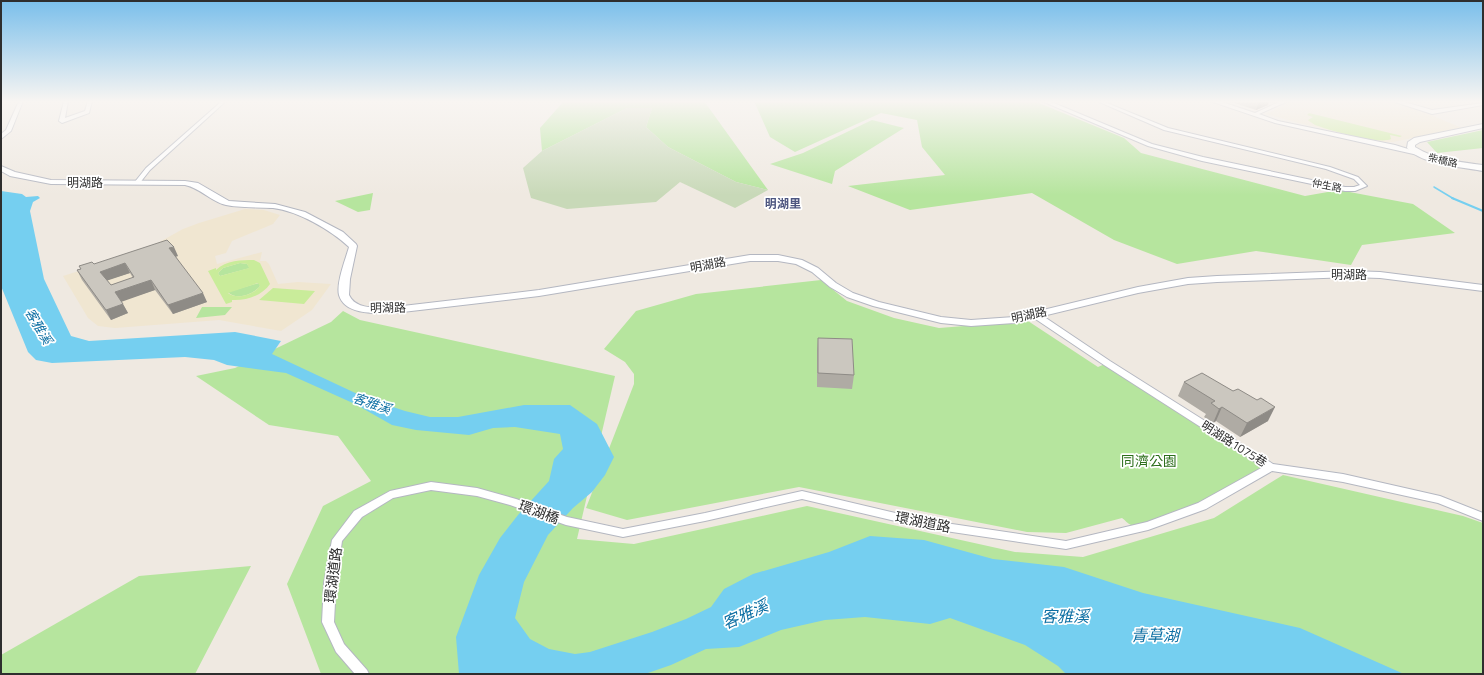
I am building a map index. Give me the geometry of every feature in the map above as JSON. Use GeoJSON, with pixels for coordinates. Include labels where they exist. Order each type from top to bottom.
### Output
{"type":"FeatureCollection","features":[{"type":"Feature","properties":{"kind":"main road","name":"柴橋路"},"geometry":{"type":"LineString","coordinates":[[1452,132],[1417,140],[1411,144],[1411,148],[1418,153],[1431,158],[1483,168]]}},
{"type":"Feature","properties":{"kind":"street"},"geometry":{"type":"LineString","coordinates":[[137,183],[148,169],[189,132]]}},
{"type":"Feature","properties":{"kind":"street","name":"仲生路"},"geometry":{"type":"LineString","coordinates":[[1118,132],[1158,147],[1202,159],[1337,187],[1355,189],[1364,186],[1356,178],[1328,168],[1177,132]]}},
{"type":"Feature","properties":{"kind":"street"},"geometry":{"type":"LineString","coordinates":[[1328,132],[1393,150],[1418,153]]}},
{"type":"Feature","properties":{"kind":"street","name":"明湖路"},"geometry":{"type":"LineString","coordinates":[[1,168],[13,174],[51,182],[195,185],[227,203],[275,206],[302,214],[340,234],[353,246],[343,294],[347,302],[357,307],[374,310],[425,306],[539,293],[750,258],[778,258],[798,262],[815,270],[833,285],[850,295],[876,304],[941,320],[971,323],[1014,320],[1138,290],[1188,281],[1217,278],[1350,274],[1380,275],[1483,288]]}},
{"type":"Feature","properties":{"kind":"street","name":"明湖路1075巷"},"geometry":{"type":"LineString","coordinates":[[1034,314],[1107,363],[1271,466],[1343,478],[1440,500],[1483,518]]}},
{"type":"Feature","properties":{"kind":"street","name":"環湖道路"},"geometry":{"type":"LineString","coordinates":[[566,521],[623,533],[802,495],[924,524],[1066,545],[1148,526],[1202,506],[1271,466]]}},
{"type":"Feature","properties":{"kind":"street","name":"環湖道路"},"geometry":{"type":"LineString","coordinates":[[363,674],[340,648],[328,622],[330,583],[337,540],[358,514],[390,495],[431,486],[477,492],[512,502]]}},
{"type":"Feature","properties":{"kind":"street","name":"環湖橋"},"geometry":{"type":"LineString","coordinates":[[512,502],[566,521]]}},
{"type":"Feature","properties":{"kind":"shaded area"},"geometry":{"type":"Polygon","coordinates":[[[1340,132],[1440,132],[1393,142],[1380,142],[1340,132]]]}},
{"type":"Feature","properties":{"kind":"shaded area"},"geometry":{"type":"Polygon","coordinates":[[[245,209],[264,210],[280,215],[273,224],[232,241],[226,253],[215,256],[217,264],[262,252],[260,261],[266,261],[269,264],[278,284],[298,282],[331,284],[312,310],[281,331],[219,320],[115,328],[98,326],[88,318],[63,276],[145,250],[183,229],[245,209]]]}},
{"type":"Feature","properties":{"kind":"green space"},"geometry":{"type":"Polygon","coordinates":[[[540,132],[579,132],[542,151],[540,132]]]}},
{"type":"Feature","properties":{"kind":"green space"},"geometry":{"type":"Polygon","coordinates":[[[579,132],[652,132],[668,147],[736,182],[768,190],[735,208],[680,182],[656,202],[567,209],[531,198],[523,168],[542,151],[579,132]]]}},
{"type":"Feature","properties":{"kind":"green space"},"geometry":{"type":"Polygon","coordinates":[[[652,132],[727,132],[768,190],[736,182],[668,147],[652,132]]]}},
{"type":"Feature","properties":{"kind":"green space"},"geometry":{"type":"Polygon","coordinates":[[[768,132],[838,132],[795,152],[770,137],[768,132]]]}},
{"type":"Feature","properties":{"kind":"green space"},"geometry":{"type":"Polygon","coordinates":[[[846,132],[897,132],[835,171],[832,184],[770,164],[803,153],[846,132]]]}},
{"type":"Feature","properties":{"kind":"green space"},"geometry":{"type":"Polygon","coordinates":[[[919,132],[1111,132],[1124,138],[1141,153],[1305,196],[1339,190],[1413,204],[1455,233],[1362,245],[1351,265],[1256,251],[1177,264],[1114,240],[1032,193],[910,210],[848,186],[945,175],[922,147],[919,132]]]}},
{"type":"Feature","properties":{"kind":"green space"},"geometry":{"type":"Polygon","coordinates":[[[1341,132],[1388,132],[1402,136],[1390,135],[1391,139],[1376,140],[1341,132]]]}},
{"type":"Feature","properties":{"kind":"green space"},"geometry":{"type":"Polygon","coordinates":[[[1471,132],[1483,132],[1483,148],[1437,153],[1427,142],[1471,132]]]}},
{"type":"Feature","properties":{"kind":"green space"},"geometry":{"type":"Polygon","coordinates":[[[373,193],[370,210],[358,212],[335,201],[373,193]]]}},
{"type":"Feature","properties":{"kind":"green space"},"geometry":{"type":"Polygon","coordinates":[[[254,260],[260,263],[270,284],[258,295],[248,299],[232,300],[232,302],[226,304],[208,271],[216,268],[216,270],[229,262],[254,260]],[[240,263],[223,268],[218,273],[220,276],[249,268],[247,264],[240,263]],[[258,283],[228,293],[236,296],[245,296],[260,286],[258,283]]]}},
{"type":"Feature","properties":{"kind":"green space"},"geometry":{"type":"Polygon","coordinates":[[[240,263],[247,264],[250,268],[220,276],[218,273],[223,268],[240,263]]]}},
{"type":"Feature","properties":{"kind":"green space","name":"同濟公園"},"geometry":{"type":"Polygon","coordinates":[[[821,280],[847,301],[894,318],[939,328],[1028,321],[1098,367],[1107,363],[1271,467],[1223,494],[1160,523],[1143,526],[1131,525],[1122,518],[1066,533],[1027,532],[799,487],[627,520],[586,508],[634,384],[634,374],[625,362],[604,349],[636,311],[696,294],[821,280]]]}},
{"type":"Feature","properties":{"kind":"green space"},"geometry":{"type":"Polygon","coordinates":[[[259,283],[260,286],[254,292],[249,294],[236,296],[231,295],[228,292],[259,283]]]}},
{"type":"Feature","properties":{"kind":"green space"},"geometry":{"type":"Polygon","coordinates":[[[273,288],[315,291],[304,304],[259,300],[273,288]]]}},
{"type":"Feature","properties":{"kind":"green space"},"geometry":{"type":"Polygon","coordinates":[[[202,307],[232,307],[225,315],[196,318],[202,307]]]}},
{"type":"Feature","properties":{"kind":"green space"},"geometry":{"type":"Polygon","coordinates":[[[343,311],[360,320],[615,376],[577,539],[634,544],[807,506],[1015,552],[1083,557],[1214,518],[1283,475],[1463,516],[1483,523],[1483,674],[321,674],[287,584],[323,506],[371,481],[338,436],[269,425],[196,376],[235,368],[331,322],[343,311]]]}},
{"type":"Feature","properties":{"kind":"green space"},"geometry":{"type":"Polygon","coordinates":[[[251,566],[195,674],[1,674],[1,655],[139,576],[251,566]]]}},
{"type":"Feature","properties":{"kind":"water","name":"客雅溪"},"geometry":{"type":"Polygon","coordinates":[[[1,191],[22,194],[26,197],[38,196],[40,198],[33,202],[30,211],[44,279],[71,336],[89,341],[235,332],[281,341],[272,354],[366,398],[405,411],[430,417],[458,417],[524,405],[570,405],[597,424],[614,457],[605,475],[592,492],[573,508],[548,535],[524,582],[515,618],[530,639],[549,649],[575,654],[590,652],[652,632],[686,619],[711,607],[724,589],[753,574],[829,552],[870,536],[924,540],[993,559],[1064,567],[1143,593],[1300,628],[1404,674],[1066,674],[1058,666],[1025,645],[950,618],[930,624],[865,617],[825,620],[781,630],[739,647],[706,649],[671,665],[645,674],[459,674],[456,637],[479,575],[500,538],[518,515],[549,481],[554,459],[563,449],[560,434],[515,427],[493,428],[469,435],[416,430],[392,425],[355,404],[286,373],[227,365],[214,360],[185,357],[52,363],[36,360],[28,352],[1,286],[1,191]]]}},
{"type":"Feature","properties":{"kind":"building"},"geometry":{"type":"Polygon","coordinates":[[[167,240],[174,247],[169,248],[203,293],[168,305],[151,280],[115,292],[123,304],[106,310],[77,270],[81,269],[79,266],[92,262],[94,264],[167,240]],[[125,263],[100,272],[111,285],[134,277],[125,263]]]}},
{"type":"Feature","properties":{"kind":"building"},"geometry":{"type":"Polygon","coordinates":[[[818,338],[852,339],[854,375],[818,373],[818,338]]]}},
{"type":"Feature","properties":{"kind":"building"},"geometry":{"type":"Polygon","coordinates":[[[1202,373],[1233,391],[1238,389],[1257,400],[1261,398],[1275,407],[1247,423],[1222,407],[1219,409],[1211,403],[1215,401],[1184,382],[1202,373]]]}},
{"type":"Feature","properties":{"kind":"waterway"},"geometry":{"type":"LineString","coordinates":[[1434,187],[1453,198]]}},
{"type":"Feature","properties":{"kind":"waterway"},"geometry":{"type":"LineString","coordinates":[[1453,198],[1483,211]]}},
{"type":"Feature","properties":{"kind":"district","name":"明湖里"},"geometry":{"type":"Point","coordinates":[783,204]}},
{"type":"Feature","properties":{"kind":"water label","name":"青草湖"},"geometry":{"type":"Point","coordinates":[1155,635]}}]}
